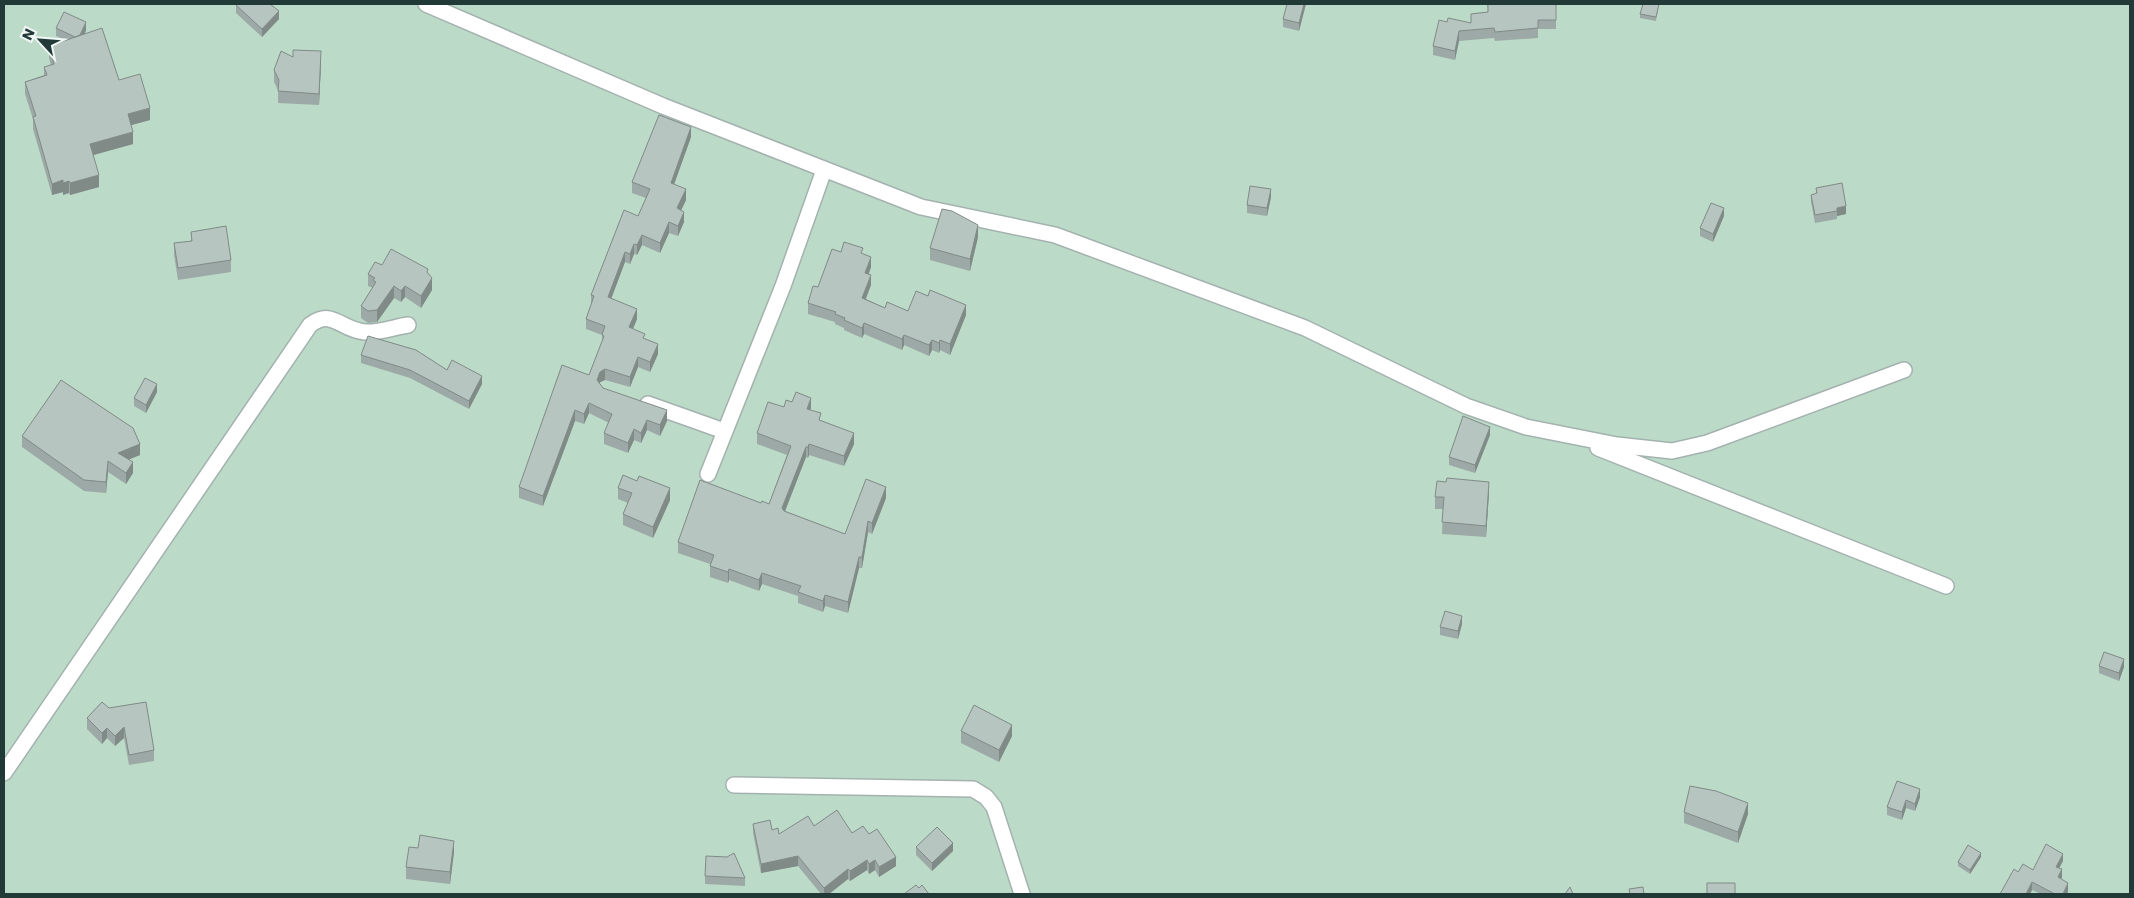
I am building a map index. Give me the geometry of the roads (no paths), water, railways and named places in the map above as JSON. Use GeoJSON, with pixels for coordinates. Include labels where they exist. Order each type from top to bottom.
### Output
{"type":"FeatureCollection","features":[{"type":"Feature","properties":{"kind":"street"},"geometry":{"type":"LineString","coordinates":[[426,4],[663,106],[921,207],[1055,235],[1305,328],[1466,406],[1526,427],[1626,446],[1672,451],[1688,448],[1904,370]]}},
{"type":"Feature","properties":{"kind":"street"},"geometry":{"type":"LineString","coordinates":[[708,474],[783,286],[824,170]]}},
{"type":"Feature","properties":{"kind":"street"},"geometry":{"type":"LineString","coordinates":[[4,773],[310,325],[319,318],[329,318],[349,329],[366,332],[408,324]]}},
{"type":"Feature","properties":{"kind":"street"},"geometry":{"type":"LineString","coordinates":[[633,399],[724,431]]}},
{"type":"Feature","properties":{"kind":"street"},"geometry":{"type":"LineString","coordinates":[[1565,435],[1946,586]]}},
{"type":"Feature","properties":{"kind":"street"},"geometry":{"type":"LineString","coordinates":[[734,785],[973,789],[986,796],[994,807],[1022,894]]}}]}
